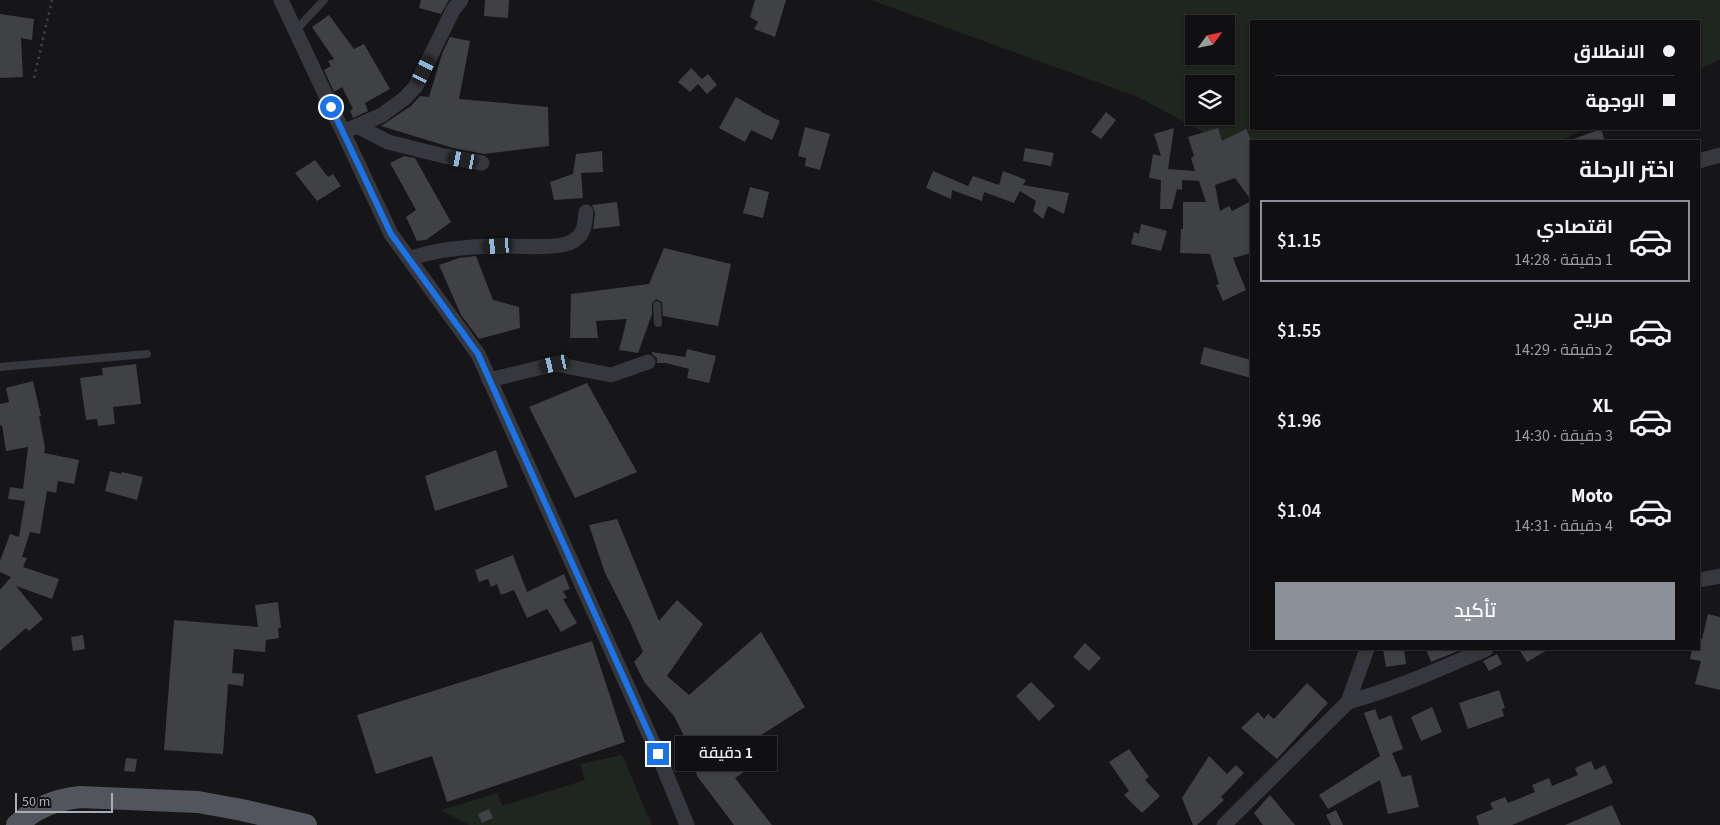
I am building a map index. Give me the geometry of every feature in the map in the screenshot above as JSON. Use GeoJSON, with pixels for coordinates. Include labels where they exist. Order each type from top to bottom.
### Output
{"type":"FeatureCollection","features":[{"type":"Feature","properties":{"kind":"main road"},"geometry":{"type":"LineString","coordinates":[[17,825],[43,806],[61,799],[80,798],[198,802],[306,825]]}},
{"type":"Feature","properties":{"kind":"street"},"geometry":{"type":"LineString","coordinates":[[281,0],[391,234],[478,354],[658,754],[687,825]]}},
{"type":"Feature","properties":{"kind":"street"},"geometry":{"type":"LineString","coordinates":[[343,132],[382,115],[405,98],[416,86],[453,10],[460,0]]}},
{"type":"Feature","properties":{"kind":"street"},"geometry":{"type":"LineString","coordinates":[[357,126],[388,142],[482,163]]}},
{"type":"Feature","properties":{"kind":"street"},"geometry":{"type":"LineString","coordinates":[[1700,161],[1720,155]]}},
{"type":"Feature","properties":{"kind":"street"},"geometry":{"type":"LineString","coordinates":[[409,259],[426,253],[443,251],[498,246],[545,246],[569,243],[581,234],[585,228],[586,212]]}},
{"type":"Feature","properties":{"kind":"street"},"geometry":{"type":"LineString","coordinates":[[490,380],[555,364],[611,375],[648,362]]}},
{"type":"Feature","properties":{"kind":"street"},"geometry":{"type":"LineString","coordinates":[[1700,580],[1720,576]]}},
{"type":"Feature","properties":{"kind":"street"},"geometry":{"type":"LineString","coordinates":[[1224,825],[1348,702],[1367,650]]}},
{"type":"Feature","properties":{"kind":"street"},"geometry":{"type":"LineString","coordinates":[[1348,702],[1420,678],[1484,650]]}},
{"type":"Feature","properties":{"kind":"lane"},"geometry":{"type":"LineString","coordinates":[[296,32],[324,0]]}},
{"type":"Feature","properties":{"kind":"lane"},"geometry":{"type":"LineString","coordinates":[[657,305],[658,323]]}},
{"type":"Feature","properties":{"kind":"lane"},"geometry":{"type":"LineString","coordinates":[[0,367],[147,354]]}},
{"type":"Feature","properties":{"kind":"path"},"geometry":{"type":"LineString","coordinates":[[34,78],[52,0]]}},
{"type":"Feature","properties":{"kind":"shaded area"},"geometry":{"type":"Polygon","coordinates":[[[871,0],[1720,0],[1720,59],[1700,69],[1700,20],[1250,20],[1250,130],[1582,130],[1562,140],[1250,140],[1250,157],[1190,125],[1235,125],[1235,75],[1185,75],[1185,122],[1138,97],[871,0]]]}},
{"type":"Feature","properties":{"kind":"shaded area"},"geometry":{"type":"Polygon","coordinates":[[[622,755],[652,825],[469,825],[441,810],[498,793],[502,806],[585,780],[580,764],[622,755]]]}},
{"type":"Feature","properties":{"kind":"building"},"geometry":{"type":"Polygon","coordinates":[[[421,0],[449,0],[441,14],[419,8],[421,0]]]}},
{"type":"Feature","properties":{"kind":"building"},"geometry":{"type":"Polygon","coordinates":[[[485,0],[509,0],[508,18],[484,16],[485,0]]]}},
{"type":"Feature","properties":{"kind":"building"},"geometry":{"type":"Polygon","coordinates":[[[755,0],[786,0],[775,37],[754,29],[758,22],[750,17],[755,0]]]}},
{"type":"Feature","properties":{"kind":"building"},"geometry":{"type":"Polygon","coordinates":[[[0,14],[34,19],[32,40],[21,38],[23,77],[0,78],[0,14]]]}},
{"type":"Feature","properties":{"kind":"building"},"geometry":{"type":"Polygon","coordinates":[[[329,15],[354,49],[364,44],[390,89],[365,103],[368,111],[353,118],[350,111],[353,109],[342,87],[334,92],[324,70],[331,66],[328,61],[334,59],[312,27],[329,15]]]}},
{"type":"Feature","properties":{"kind":"building"},"geometry":{"type":"Polygon","coordinates":[[[450,37],[470,41],[459,99],[548,107],[549,146],[484,154],[453,148],[381,126],[411,106],[420,96],[429,97],[442,54],[450,37]]]}},
{"type":"Feature","properties":{"kind":"building"},"geometry":{"type":"Polygon","coordinates":[[[691,68],[702,79],[708,74],[717,85],[707,94],[698,84],[690,92],[678,82],[691,68]]]}},
{"type":"Feature","properties":{"kind":"building"},"geometry":{"type":"Polygon","coordinates":[[[736,97],[780,121],[772,140],[751,130],[745,142],[719,128],[736,97]]]}},
{"type":"Feature","properties":{"kind":"building"},"geometry":{"type":"Polygon","coordinates":[[[1106,112],[1116,120],[1101,139],[1091,132],[1106,112]]]}},
{"type":"Feature","properties":{"kind":"building"},"geometry":{"type":"Polygon","coordinates":[[[805,127],[830,134],[820,170],[805,166],[806,158],[798,156],[805,127]]]}},
{"type":"Feature","properties":{"kind":"building"},"geometry":{"type":"Polygon","coordinates":[[[1174,128],[1168,169],[1195,171],[1191,158],[1194,156],[1188,137],[1218,128],[1222,141],[1246,129],[1251,140],[1250,199],[1235,178],[1215,185],[1220,211],[1229,206],[1232,211],[1250,202],[1250,253],[1233,258],[1246,290],[1223,301],[1216,285],[1219,284],[1210,254],[1180,253],[1181,229],[1183,229],[1183,202],[1206,202],[1199,181],[1182,180],[1182,190],[1177,189],[1172,209],[1160,209],[1161,180],[1149,178],[1153,154],[1161,156],[1154,134],[1174,128]]]}},
{"type":"Feature","properties":{"kind":"building"},"geometry":{"type":"Polygon","coordinates":[[[1601,130],[1605,140],[1571,140],[1601,130]]]}},
{"type":"Feature","properties":{"kind":"building"},"geometry":{"type":"Polygon","coordinates":[[[1025,148],[1054,153],[1051,166],[1023,161],[1025,148]]]}},
{"type":"Feature","properties":{"kind":"building"},"geometry":{"type":"Polygon","coordinates":[[[602,151],[603,172],[581,173],[583,198],[554,200],[550,182],[573,174],[576,154],[602,151]]]}},
{"type":"Feature","properties":{"kind":"building"},"geometry":{"type":"Polygon","coordinates":[[[404,156],[415,158],[451,222],[426,240],[417,241],[406,217],[416,210],[390,163],[404,156]]]}},
{"type":"Feature","properties":{"kind":"building"},"geometry":{"type":"Polygon","coordinates":[[[315,160],[328,177],[333,174],[341,186],[317,201],[295,173],[315,160]]]}},
{"type":"Feature","properties":{"kind":"building"},"geometry":{"type":"Polygon","coordinates":[[[933,171],[968,186],[973,176],[999,185],[1003,171],[1026,180],[1023,185],[1069,193],[1064,214],[1048,206],[1043,219],[1033,211],[1036,201],[1020,191],[1014,203],[984,192],[982,201],[952,190],[951,199],[926,188],[933,171]]]}},
{"type":"Feature","properties":{"kind":"building"},"geometry":{"type":"Polygon","coordinates":[[[750,187],[769,192],[763,218],[743,213],[750,187]]]}},
{"type":"Feature","properties":{"kind":"building"},"geometry":{"type":"Polygon","coordinates":[[[617,202],[620,226],[593,229],[595,213],[592,205],[617,202]]]}},
{"type":"Feature","properties":{"kind":"building"},"geometry":{"type":"Polygon","coordinates":[[[1141,224],[1167,231],[1161,251],[1131,244],[1134,232],[1139,234],[1141,224]]]}},
{"type":"Feature","properties":{"kind":"building"},"geometry":{"type":"Polygon","coordinates":[[[664,248],[731,264],[718,326],[663,316],[662,302],[656,299],[652,303],[652,314],[638,353],[619,350],[627,319],[596,321],[598,338],[570,338],[571,294],[649,284],[664,248]]]}},
{"type":"Feature","properties":{"kind":"building"},"geometry":{"type":"Polygon","coordinates":[[[476,256],[493,300],[519,307],[520,328],[479,339],[461,315],[439,265],[459,258],[476,256]]]}},
{"type":"Feature","properties":{"kind":"building"},"geometry":{"type":"Polygon","coordinates":[[[1204,347],[1250,360],[1250,378],[1200,364],[1204,347]]]}},
{"type":"Feature","properties":{"kind":"building"},"geometry":{"type":"Polygon","coordinates":[[[687,349],[716,356],[709,383],[687,378],[689,369],[666,363],[657,363],[657,358],[652,354],[652,352],[685,357],[687,349]]]}},
{"type":"Feature","properties":{"kind":"building"},"geometry":{"type":"Polygon","coordinates":[[[136,364],[141,404],[113,407],[115,424],[98,426],[97,419],[86,420],[80,378],[103,375],[102,368],[136,364]]]}},
{"type":"Feature","properties":{"kind":"building"},"geometry":{"type":"Polygon","coordinates":[[[33,381],[41,416],[39,416],[45,448],[44,453],[79,460],[74,484],[58,481],[56,493],[47,491],[40,534],[30,532],[22,557],[27,558],[23,567],[59,579],[52,599],[16,586],[43,619],[29,631],[26,628],[0,651],[0,590],[11,577],[0,572],[0,561],[10,534],[19,537],[25,501],[8,499],[10,487],[23,489],[28,447],[6,451],[2,425],[0,426],[0,404],[9,402],[6,388],[33,381]]]}},
{"type":"Feature","properties":{"kind":"building"},"geometry":{"type":"Polygon","coordinates":[[[587,383],[637,472],[575,498],[529,407],[587,383]]]}},
{"type":"Feature","properties":{"kind":"building"},"geometry":{"type":"Polygon","coordinates":[[[496,450],[508,487],[435,511],[425,476],[496,450]]]}},
{"type":"Feature","properties":{"kind":"building"},"geometry":{"type":"Polygon","coordinates":[[[110,471],[143,477],[137,500],[105,491],[110,471]]]}},
{"type":"Feature","properties":{"kind":"building"},"geometry":{"type":"Polygon","coordinates":[[[617,519],[659,621],[677,600],[703,624],[667,676],[689,695],[761,632],[805,707],[758,737],[765,747],[751,757],[756,764],[735,778],[772,825],[734,825],[697,776],[689,746],[674,716],[645,683],[634,662],[643,652],[605,573],[589,525],[617,519]]]}},
{"type":"Feature","properties":{"kind":"building"},"geometry":{"type":"Polygon","coordinates":[[[513,555],[527,592],[564,574],[570,589],[563,591],[567,598],[563,599],[577,623],[561,632],[547,609],[527,618],[514,590],[501,595],[497,584],[491,587],[488,579],[479,582],[475,570],[513,555]]]}},
{"type":"Feature","properties":{"kind":"building"},"geometry":{"type":"Polygon","coordinates":[[[278,602],[281,628],[278,628],[279,638],[266,640],[265,652],[234,649],[232,673],[244,674],[243,686],[228,684],[223,754],[164,750],[174,620],[258,627],[255,605],[278,602]]]}},
{"type":"Feature","properties":{"kind":"building"},"geometry":{"type":"Polygon","coordinates":[[[1708,614],[1720,617],[1720,690],[1695,684],[1701,661],[1690,659],[1692,650],[1700,650],[1700,639],[1702,639],[1708,614]]]}},
{"type":"Feature","properties":{"kind":"building"},"geometry":{"type":"Polygon","coordinates":[[[83,635],[85,649],[73,651],[71,637],[83,635]]]}},
{"type":"Feature","properties":{"kind":"building"},"geometry":{"type":"Polygon","coordinates":[[[592,641],[625,742],[447,802],[432,756],[376,774],[357,715],[592,641]]]}},
{"type":"Feature","properties":{"kind":"building"},"geometry":{"type":"Polygon","coordinates":[[[1085,643],[1101,658],[1089,671],[1073,657],[1085,643]]]}},
{"type":"Feature","properties":{"kind":"building"},"geometry":{"type":"Polygon","coordinates":[[[1383,650],[1404,650],[1406,664],[1386,667],[1383,650]]]}},
{"type":"Feature","properties":{"kind":"building"},"geometry":{"type":"Polygon","coordinates":[[[1426,650],[1461,650],[1431,662],[1426,650]]]}},
{"type":"Feature","properties":{"kind":"building"},"geometry":{"type":"Polygon","coordinates":[[[1520,650],[1547,650],[1527,662],[1520,650]]]}},
{"type":"Feature","properties":{"kind":"building"},"geometry":{"type":"Polygon","coordinates":[[[1497,654],[1502,664],[1489,671],[1483,661],[1497,654]]]}},
{"type":"Feature","properties":{"kind":"building"},"geometry":{"type":"Polygon","coordinates":[[[1031,682],[1055,706],[1039,721],[1016,696],[1031,682]]]}},
{"type":"Feature","properties":{"kind":"building"},"geometry":{"type":"Polygon","coordinates":[[[1307,683],[1328,703],[1277,759],[1241,728],[1258,712],[1264,719],[1268,714],[1274,719],[1307,683]]]}},
{"type":"Feature","properties":{"kind":"building"},"geometry":{"type":"Polygon","coordinates":[[[1499,690],[1505,708],[1502,709],[1504,716],[1468,729],[1459,703],[1499,690]]]}},
{"type":"Feature","properties":{"kind":"building"},"geometry":{"type":"Polygon","coordinates":[[[1432,707],[1442,732],[1421,741],[1411,717],[1432,707]]]}},
{"type":"Feature","properties":{"kind":"building"},"geometry":{"type":"Polygon","coordinates":[[[1375,709],[1379,720],[1391,715],[1403,749],[1392,753],[1402,777],[1411,775],[1419,807],[1388,814],[1380,780],[1328,809],[1319,795],[1380,756],[1364,713],[1375,709]]]}},
{"type":"Feature","properties":{"kind":"building"},"geometry":{"type":"Polygon","coordinates":[[[1129,749],[1149,777],[1145,780],[1160,796],[1142,813],[1124,795],[1129,791],[1109,762],[1129,749]]]}},
{"type":"Feature","properties":{"kind":"building"},"geometry":{"type":"Polygon","coordinates":[[[1209,756],[1227,774],[1236,765],[1244,773],[1221,797],[1224,800],[1197,825],[1193,825],[1182,798],[1209,756]]]}},
{"type":"Feature","properties":{"kind":"building"},"geometry":{"type":"Polygon","coordinates":[[[126,758],[137,759],[135,772],[124,771],[126,758]]]}},
{"type":"Feature","properties":{"kind":"building"},"geometry":{"type":"Polygon","coordinates":[[[1591,761],[1595,770],[1605,765],[1613,783],[1512,825],[1479,825],[1476,816],[1493,809],[1490,803],[1505,797],[1508,803],[1535,792],[1532,785],[1549,778],[1552,786],[1578,775],[1575,768],[1591,761]]]}},
{"type":"Feature","properties":{"kind":"building"},"geometry":{"type":"Polygon","coordinates":[[[1270,795],[1295,825],[1263,825],[1254,813],[1270,795]]]}},
{"type":"Feature","properties":{"kind":"building"},"geometry":{"type":"Polygon","coordinates":[[[1612,805],[1621,825],[1565,825],[1612,805]]]}},
{"type":"Feature","properties":{"kind":"building"},"geometry":{"type":"Polygon","coordinates":[[[489,809],[493,818],[482,823],[478,814],[489,809]]]}},
{"type":"Feature","properties":{"kind":"building"},"geometry":{"type":"Polygon","coordinates":[[[1336,810],[1343,825],[1331,825],[1326,815],[1336,810]]]}},
{"type":"Feature","properties":{"kind":"route"},"geometry":{"type":"LineString","coordinates":[[331,107],[391,234],[478,354],[658,754]]}}]}
